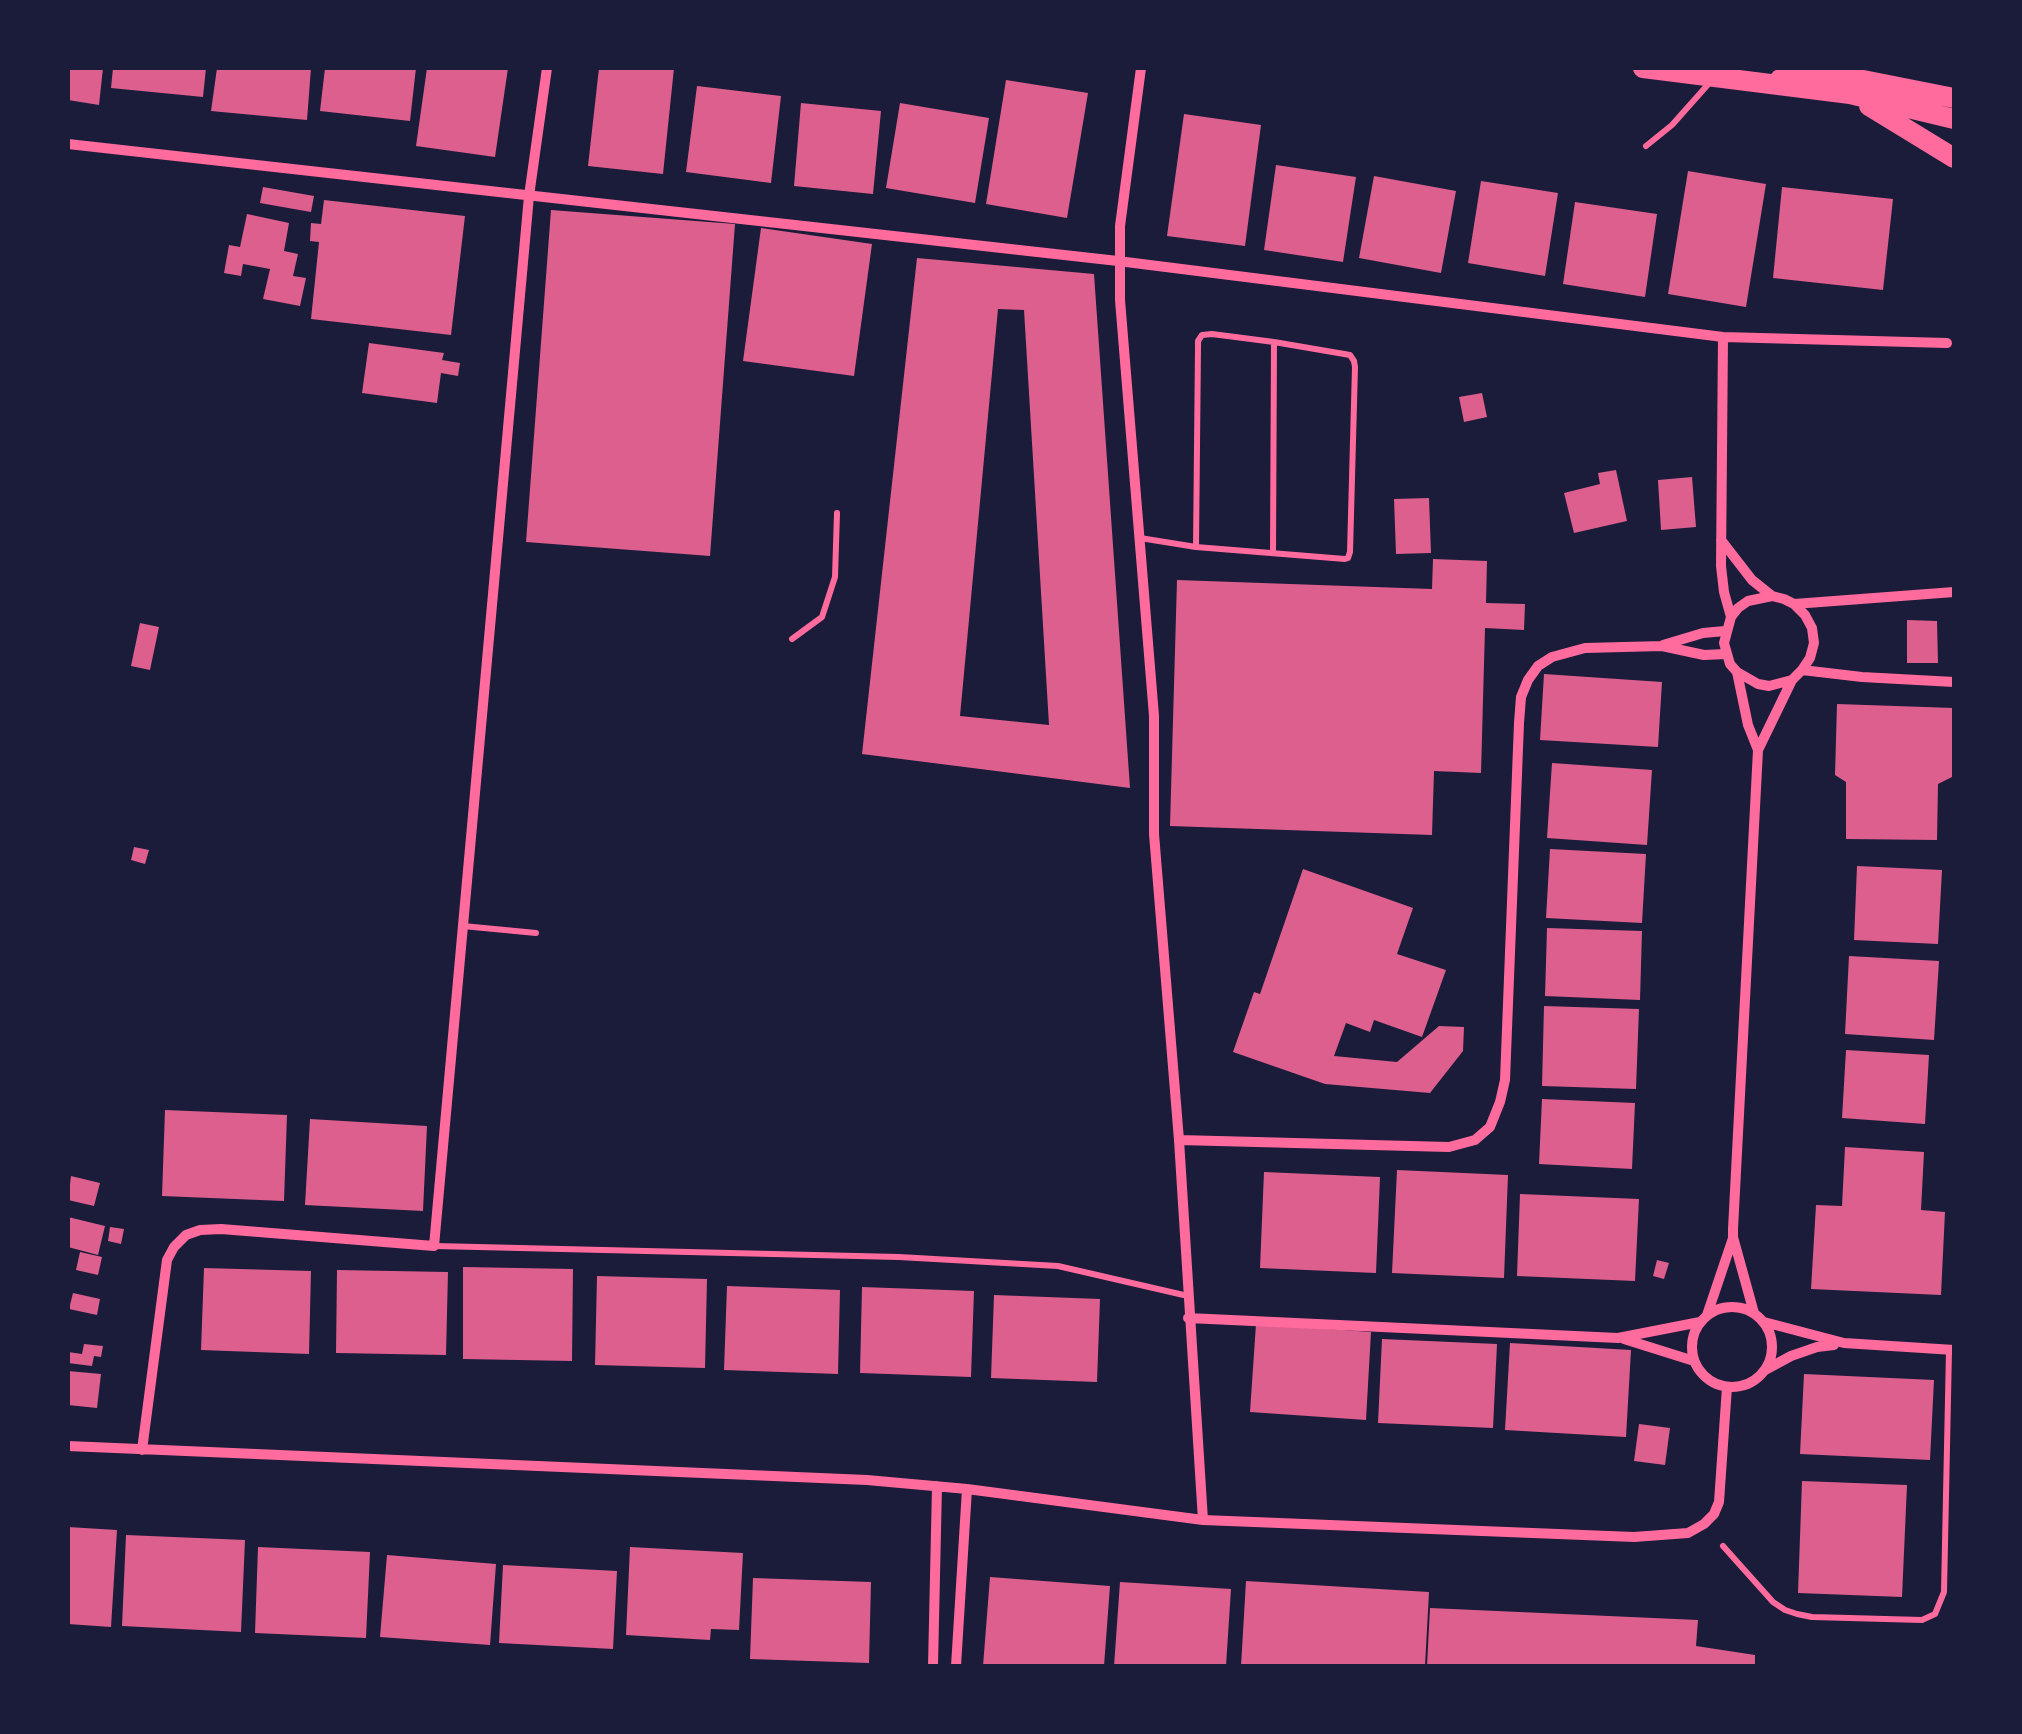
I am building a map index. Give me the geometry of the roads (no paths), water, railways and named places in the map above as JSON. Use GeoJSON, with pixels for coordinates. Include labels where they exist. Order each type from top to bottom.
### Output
{"type":"FeatureCollection","features":[{"type":"Feature","properties":{"kind":"main road"},"geometry":{"type":"LineString","coordinates":[[1643,68],[1850,94],[1954,119]]}},
{"type":"Feature","properties":{"kind":"main road"},"geometry":{"type":"LineString","coordinates":[[1768,83],[1796,74],[1838,75],[1954,98]]}},
{"type":"Feature","properties":{"kind":"main road"},"geometry":{"type":"LineString","coordinates":[[1850,94],[1954,158]]}},
{"type":"Feature","properties":{"kind":"street"},"geometry":{"type":"LineString","coordinates":[[142,1450],[167,1260],[186,1234],[220,1229],[434,1246],[530,196],[547,68]]}},
{"type":"Feature","properties":{"kind":"street"},"geometry":{"type":"LineString","coordinates":[[1141,68],[1118,261],[1155,729],[1154,834],[1179,1140],[1202,1520]]}},
{"type":"Feature","properties":{"kind":"street"},"geometry":{"type":"LineString","coordinates":[[68,144],[1118,261],[1723,337],[1947,344]]}},
{"type":"Feature","properties":{"kind":"street"},"geometry":{"type":"LineString","coordinates":[[1723,337],[1721,540],[1724,592],[1731,617]]}},
{"type":"Feature","properties":{"kind":"street"},"geometry":{"type":"LineString","coordinates":[[1721,540],[1752,580],[1772,596]]}},
{"type":"Feature","properties":{"kind":"street"},"geometry":{"type":"LineString","coordinates":[[1794,604],[1954,592]]}},
{"type":"Feature","properties":{"kind":"street"},"geometry":{"type":"LineString","coordinates":[[1754,1313],[1734,1237],[1758,750],[1744,712],[1738,672],[1726,654],[1725,631],[1738,608],[1748,601],[1772,596],[1784,598],[1806,615],[1814,643],[1810,658],[1792,680],[1758,750]]}},
{"type":"Feature","properties":{"kind":"street"},"geometry":{"type":"LineString","coordinates":[[1662,646],[1703,633],[1725,631]]}},
{"type":"Feature","properties":{"kind":"street"},"geometry":{"type":"LineString","coordinates":[[1179,1140],[1448,1147],[1475,1140],[1490,1127],[1505,1080],[1521,697],[1528,680],[1538,666],[1552,657],[1585,648],[1662,646],[1704,655],[1726,654]]}},
{"type":"Feature","properties":{"kind":"street"},"geometry":{"type":"LineString","coordinates":[[1802,670],[1954,682]]}},
{"type":"Feature","properties":{"kind":"street"},"geometry":{"type":"LineString","coordinates":[[1738,672],[1769,686],[1792,680]]}},
{"type":"Feature","properties":{"kind":"street"},"geometry":{"type":"LineString","coordinates":[[1734,1237],[1704,1319],[1694,1334],[1694,1362],[1707,1379],[1738,1388],[1791,1356],[1817,1347],[1844,1344],[1951,1350]]}},
{"type":"Feature","properties":{"kind":"street"},"geometry":{"type":"LineString","coordinates":[[1618,1338],[1704,1319],[1718,1309],[1742,1308],[1754,1313],[1770,1333],[1771,1358],[1766,1370]]}},
{"type":"Feature","properties":{"kind":"street"},"geometry":{"type":"LineString","coordinates":[[1188,1318],[1618,1338],[1694,1362]]}},
{"type":"Feature","properties":{"kind":"street"},"geometry":{"type":"LineString","coordinates":[[1764,1322],[1844,1344]]}},
{"type":"Feature","properties":{"kind":"street"},"geometry":{"type":"LineString","coordinates":[[68,1446],[848,1479],[967,1489],[1202,1520],[1634,1537],[1688,1533],[1714,1514],[1719,1502],[1727,1387]]}},
{"type":"Feature","properties":{"kind":"street"},"geometry":{"type":"LineString","coordinates":[[933,1666],[937,1486]]}},
{"type":"Feature","properties":{"kind":"street"},"geometry":{"type":"LineString","coordinates":[[956,1666],[967,1489]]}},
{"type":"Feature","properties":{"kind":"lane"},"geometry":{"type":"LineString","coordinates":[[1646,146],[1672,125],[1716,76]]}},
{"type":"Feature","properties":{"kind":"lane"},"geometry":{"type":"LineString","coordinates":[[1140,538],[1196,547],[1348,558],[1354,367],[1350,355],[1202,335],[1198,340],[1196,547]]}},
{"type":"Feature","properties":{"kind":"lane"},"geometry":{"type":"LineString","coordinates":[[1273,554],[1274,342]]}},
{"type":"Feature","properties":{"kind":"lane"},"geometry":{"type":"LineString","coordinates":[[792,639],[822,617],[835,578],[837,513]]}},
{"type":"Feature","properties":{"kind":"lane"},"geometry":{"type":"LineString","coordinates":[[463,926],[536,933]]}},
{"type":"Feature","properties":{"kind":"lane"},"geometry":{"type":"LineString","coordinates":[[434,1246],[1058,1266],[1188,1296]]}},
{"type":"Feature","properties":{"kind":"lane"},"geometry":{"type":"LineString","coordinates":[[1723,1546],[1772,1602],[1796,1614],[1922,1620],[1935,1614],[1944,1592],[1951,1350]]}}]}
